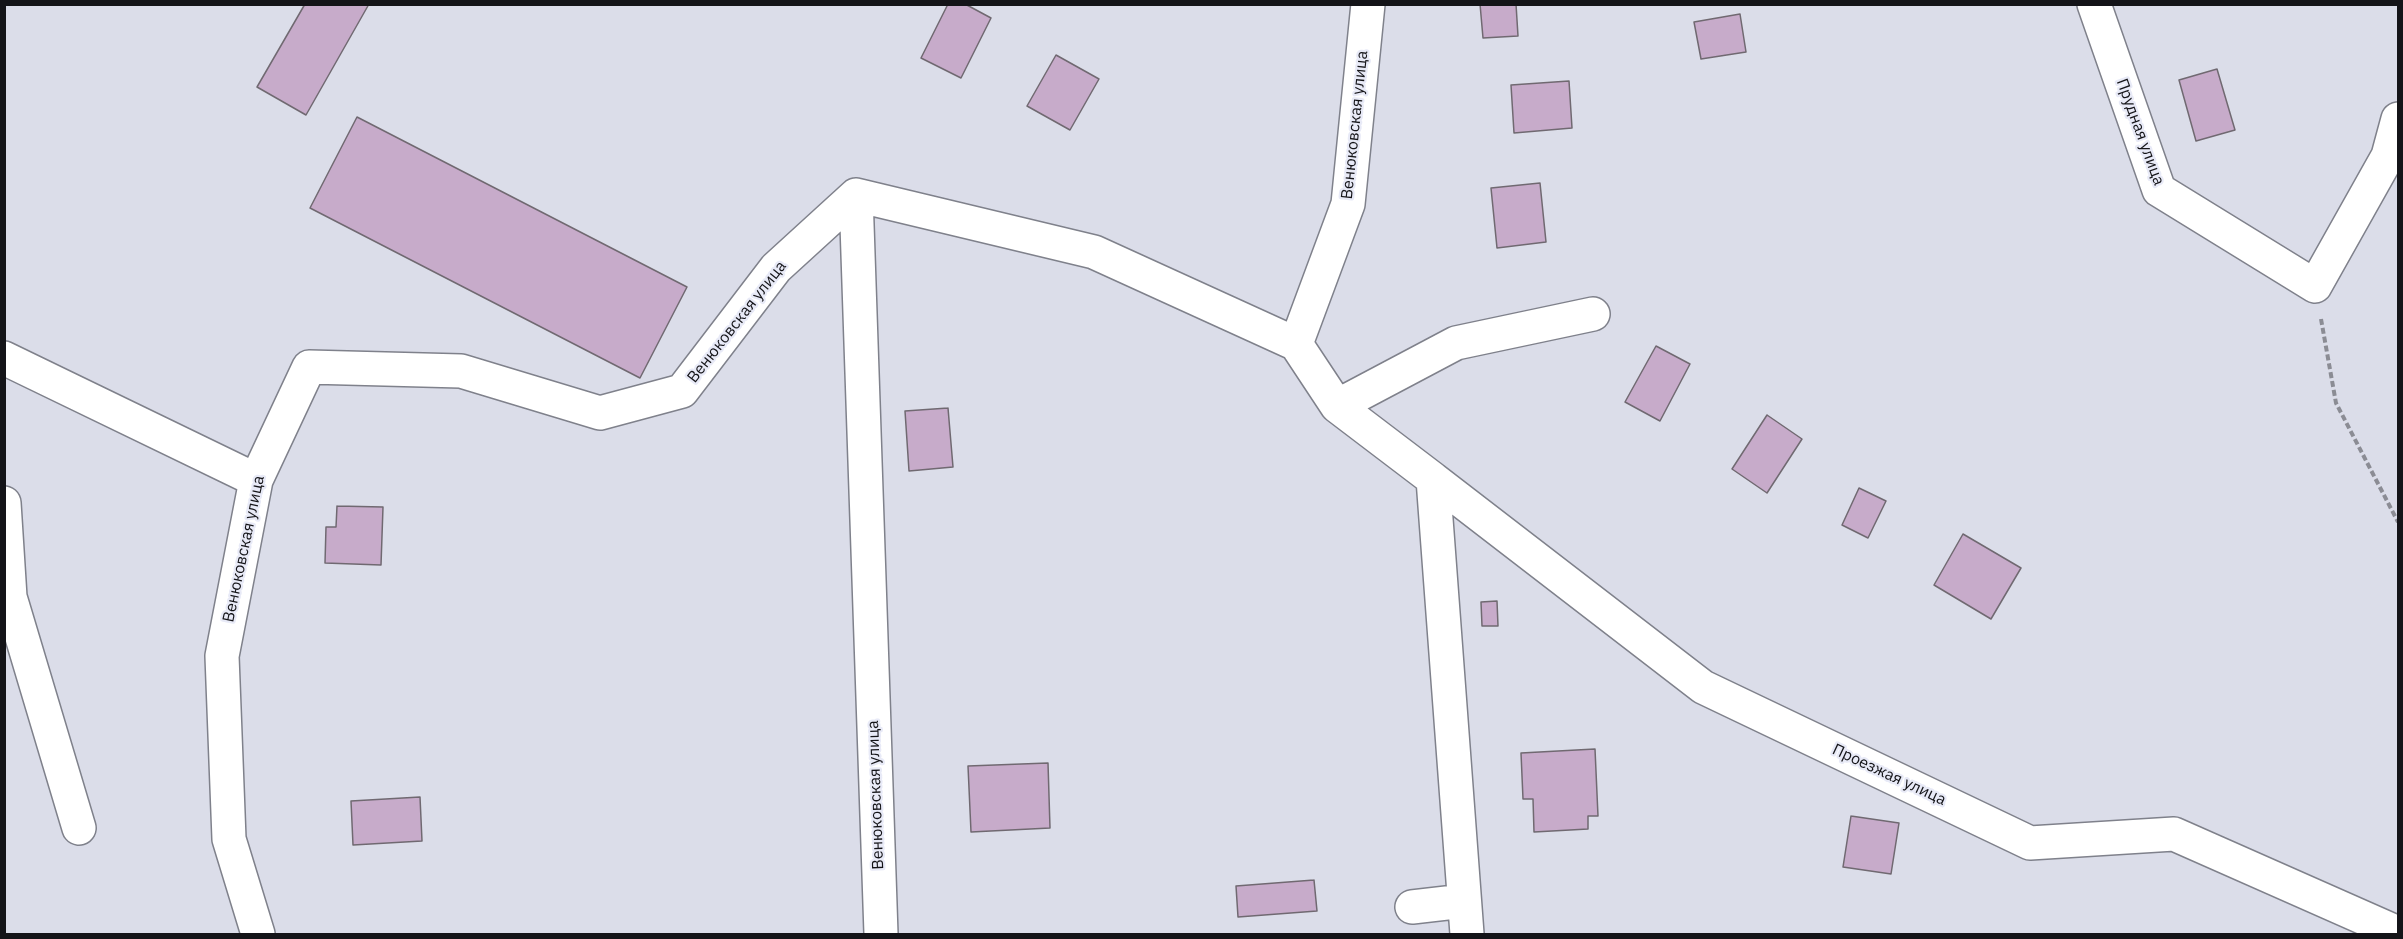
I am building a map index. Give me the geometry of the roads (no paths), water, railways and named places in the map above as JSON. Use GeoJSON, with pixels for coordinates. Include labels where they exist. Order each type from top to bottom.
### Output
{"type":"FeatureCollection","features":[{"type":"Feature","properties":{"kind":"street","name":"Венюковская улица"},"geometry":{"type":"LineString","coordinates":[[1296,344],[1348,204],[1368,4]]}},
{"type":"Feature","properties":{"kind":"street","name":"Прудная улица"},"geometry":{"type":"LineString","coordinates":[[2094,4],[2159,190],[2315,286],[2388,156],[2398,119]]}},
{"type":"Feature","properties":{"kind":"street","name":"Венюковская улица"},"geometry":{"type":"LineString","coordinates":[[258,934],[229,839],[222,656],[256,480],[309,367],[461,371],[600,413],[682,391],[776,268],[856,195]]}},
{"type":"Feature","properties":{"kind":"street","name":"Венюковская улица"},"geometry":{"type":"LineString","coordinates":[[856,195],[881,934]]}},
{"type":"Feature","properties":{"kind":"street"},"geometry":{"type":"LineString","coordinates":[[856,195],[1094,252],[1296,344]]}},
{"type":"Feature","properties":{"kind":"street"},"geometry":{"type":"LineString","coordinates":[[1337,406],[1456,343],[1593,314]]}},
{"type":"Feature","properties":{"kind":"street","name":"Проезжая улица"},"geometry":{"type":"LineString","coordinates":[[1296,344],[1337,406],[1703,687],[2030,843],[2174,834],[2398,933]]}},
{"type":"Feature","properties":{"kind":"street"},"geometry":{"type":"LineString","coordinates":[[4,358],[256,480]]}},
{"type":"Feature","properties":{"kind":"street"},"geometry":{"type":"LineString","coordinates":[[1433,479],[1467,934]]}},
{"type":"Feature","properties":{"kind":"street"},"geometry":{"type":"LineString","coordinates":[[4,503],[10,597],[80,828]]}},
{"type":"Feature","properties":{"kind":"street"},"geometry":{"type":"LineString","coordinates":[[1412,907],[1464,901]]}}]}
